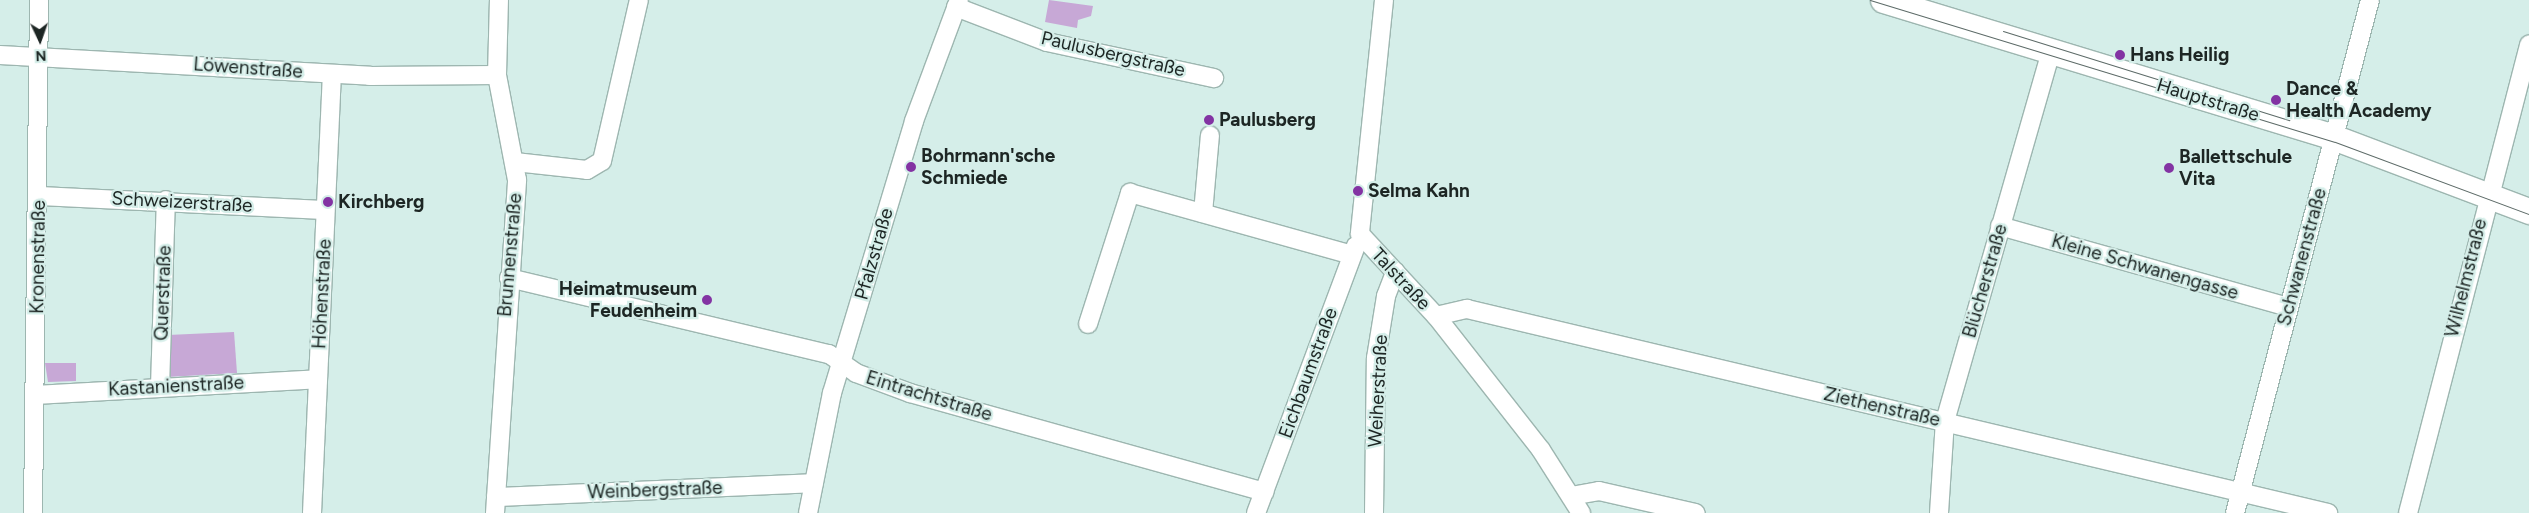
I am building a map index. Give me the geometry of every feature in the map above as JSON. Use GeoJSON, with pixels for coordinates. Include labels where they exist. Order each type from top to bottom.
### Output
{"type":"FeatureCollection","features":[{"type":"Feature","properties":{"kind":"street","name":"Kronenstraße"},"geometry":{"type":"LineString","coordinates":[[33,513],[39,196],[39,0]]}},
{"type":"Feature","properties":{"kind":"street","name":"Brunnenstraße"},"geometry":{"type":"LineString","coordinates":[[496,505],[515,162],[505,135],[496,75],[499,0]]}},
{"type":"Feature","properties":{"kind":"street"},"geometry":{"type":"LineString","coordinates":[[515,162],[587,170],[602,161],[639,0]]}},
{"type":"Feature","properties":{"kind":"street","name":"Talstraße"},"geometry":{"type":"LineString","coordinates":[[1384,0],[1360,234],[1436,316],[1541,450],[1582,513]]}},
{"type":"Feature","properties":{"kind":"street","name":"Hauptstraße"},"geometry":{"type":"LineString","coordinates":[[1883,0],[2334,137],[2529,211]]}},
{"type":"Feature","properties":{"kind":"street","name":"Schwanenstraße"},"geometry":{"type":"LineString","coordinates":[[2235,513],[2370,0]]}},
{"type":"Feature","properties":{"kind":"street","name":"Paulusbergstraße"},"geometry":{"type":"LineString","coordinates":[[958,3],[1047,42],[1214,78]]}},
{"type":"Feature","properties":{"kind":"street","name":"Pfalzstraße"},"geometry":{"type":"LineString","coordinates":[[808,513],[842,363],[914,121],[958,3]]}},
{"type":"Feature","properties":{"kind":"street","name":"Wilhelmstraße"},"geometry":{"type":"LineString","coordinates":[[2408,513],[2487,194],[2529,44]]}},
{"type":"Feature","properties":{"kind":"street","name":"Blücherstraße"},"geometry":{"type":"LineString","coordinates":[[1939,513],[1945,421],[2051,52]]}},
{"type":"Feature","properties":{"kind":"street","name":"Löwenstraße"},"geometry":{"type":"LineString","coordinates":[[0,55],[332,74],[496,75]]}},
{"type":"Feature","properties":{"kind":"street","name":"Höhenstraße"},"geometry":{"type":"LineString","coordinates":[[312,513],[332,74]]}},
{"type":"Feature","properties":{"kind":"street"},"geometry":{"type":"LineString","coordinates":[[1203,212],[1210,135]]}},
{"type":"Feature","properties":{"kind":"street"},"geometry":{"type":"LineString","coordinates":[[1088,324],[1130,193],[1352,255]]}},
{"type":"Feature","properties":{"kind":"street","name":"Schweizerstraße"},"geometry":{"type":"LineString","coordinates":[[39,196],[166,200],[325,210]]}},
{"type":"Feature","properties":{"kind":"street","name":"Querstraße"},"geometry":{"type":"LineString","coordinates":[[160,386],[166,200]]}},
{"type":"Feature","properties":{"kind":"street","name":"Kleine Schwanengasse"},"geometry":{"type":"LineString","coordinates":[[2000,226],[2290,307]]}},
{"type":"Feature","properties":{"kind":"street","name":"Eichbaumstraße"},"geometry":{"type":"LineString","coordinates":[[1256,513],[1360,234]]}},
{"type":"Feature","properties":{"kind":"street","name":"Weiherstraße"},"geometry":{"type":"LineString","coordinates":[[1374,513],[1376,358],[1386,296],[1395,272]]}},
{"type":"Feature","properties":{"kind":"street","name":"Eintrachtstraße"},"geometry":{"type":"LineString","coordinates":[[509,278],[829,354],[856,373],[910,392],[1264,492]]}},
{"type":"Feature","properties":{"kind":"street","name":"Ziethenstraße"},"geometry":{"type":"LineString","coordinates":[[1436,316],[1467,309],[2328,513]]}},
{"type":"Feature","properties":{"kind":"street","name":"Kastanienstraße"},"geometry":{"type":"LineString","coordinates":[[35,395],[318,378]]}},
{"type":"Feature","properties":{"kind":"street","name":"Weinbergstraße"},"geometry":{"type":"LineString","coordinates":[[496,505],[814,483]]}},
{"type":"Feature","properties":{"kind":"street"},"geometry":{"type":"LineString","coordinates":[[1572,496],[1599,490],[1696,513]]}},
{"type":"Feature","properties":{"kind":"shaded area"},"geometry":{"type":"Polygon","coordinates":[[[1049,0],[1093,6],[1091,16],[1078,20],[1077,28],[1045,22],[1049,0]]]}},
{"type":"Feature","properties":{"kind":"shaded area"},"geometry":{"type":"Polygon","coordinates":[[[234,332],[237,373],[167,377],[168,335],[234,332]]]}},
{"type":"Feature","properties":{"kind":"shaded area"},"geometry":{"type":"Polygon","coordinates":[[[45,363],[76,363],[76,381],[48,382],[45,363]]]}},
{"type":"Feature","properties":{"kind":"tram line"},"geometry":{"type":"LineString","coordinates":[[1870,0],[2335,142],[2529,214]]}},
{"type":"Feature","properties":{"kind":"tram line"},"geometry":{"type":"LineString","coordinates":[[2003,31],[2289,120]]}},
{"type":"Feature","properties":{"kind":"place","name":"Hans Heilig"},"geometry":{"type":"Point","coordinates":[2120,55]}},
{"type":"Feature","properties":{"kind":"place","name":"Dance & Health Academy"},"geometry":{"type":"Point","coordinates":[2276,100]}},
{"type":"Feature","properties":{"kind":"place","name":"Paulusberg"},"geometry":{"type":"Point","coordinates":[1209,120]}},
{"type":"Feature","properties":{"kind":"place","name":"Bohrmann'sche Schmiede"},"geometry":{"type":"Point","coordinates":[911,167]}},
{"type":"Feature","properties":{"kind":"place","name":"Ballettschule Vita"},"geometry":{"type":"Point","coordinates":[2169,168]}},
{"type":"Feature","properties":{"kind":"place","name":"Selma Kahn"},"geometry":{"type":"Point","coordinates":[1358,191]}},
{"type":"Feature","properties":{"kind":"place","name":"Kirchberg"},"geometry":{"type":"Point","coordinates":[328,202]}},
{"type":"Feature","properties":{"kind":"place","name":"Heimatmuseum Feudenheim"},"geometry":{"type":"Point","coordinates":[707,300]}}]}
